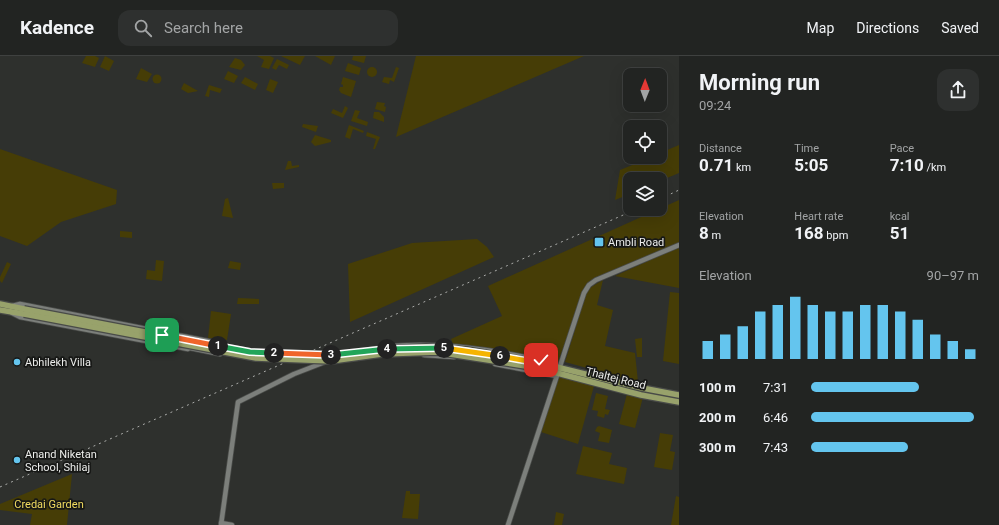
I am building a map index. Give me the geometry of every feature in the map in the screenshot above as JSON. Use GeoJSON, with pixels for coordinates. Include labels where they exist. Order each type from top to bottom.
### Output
{"type":"FeatureCollection","features":[{"type":"Feature","properties":{"kind":"main road"},"geometry":{"type":"LineString","coordinates":[[0,304],[10,309]]}},
{"type":"Feature","properties":{"kind":"main road","name":"Thaltej Road"},"geometry":{"type":"LineString","coordinates":[[10,309],[256,358],[331,361],[382,354],[437,352],[539,366],[641,395],[679,402]]}},
{"type":"Feature","properties":{"kind":"main road"},"geometry":{"type":"LineString","coordinates":[[0,310],[10,309]]}},
{"type":"Feature","properties":{"kind":"main road","name":"Thaltej Road"},"geometry":{"type":"LineString","coordinates":[[558,372],[679,395]]}},
{"type":"Feature","properties":{"kind":"street"},"geometry":{"type":"LineString","coordinates":[[508,525],[584,293],[589,285],[596,280],[679,245]]}},
{"type":"Feature","properties":{"kind":"street"},"geometry":{"type":"LineString","coordinates":[[20,304],[221,343],[223,346],[220,354],[20,317],[10,309],[20,304]]}},
{"type":"Feature","properties":{"kind":"street"},"geometry":{"type":"LineString","coordinates":[[190,337],[192,340],[190,348]]}},
{"type":"Feature","properties":{"kind":"street"},"geometry":{"type":"LineString","coordinates":[[331,360],[339,354],[381,347],[415,344],[447,345],[468,346],[541,360],[549,368]]}},
{"type":"Feature","properties":{"kind":"street"},"geometry":{"type":"LineString","coordinates":[[232,525],[221,524],[238,402],[294,374],[331,360],[399,354],[429,355],[558,372]]}},
{"type":"Feature","properties":{"kind":"green space"},"geometry":{"type":"Polygon","coordinates":[[[86,56],[95,56],[99,58],[95,67],[82,63],[86,56]]]}},
{"type":"Feature","properties":{"kind":"green space"},"geometry":{"type":"Polygon","coordinates":[[[105,56],[114,61],[109,71],[100,67],[105,56]]]}},
{"type":"Feature","properties":{"kind":"green space"},"geometry":{"type":"Polygon","coordinates":[[[257,56],[270,56],[274,58],[269,69],[261,67],[264,60],[257,56]]]}},
{"type":"Feature","properties":{"kind":"green space"},"geometry":{"type":"Polygon","coordinates":[[[281,56],[305,56],[300,65],[281,56]]]}},
{"type":"Feature","properties":{"kind":"green space"},"geometry":{"type":"Polygon","coordinates":[[[315,56],[335,56],[331,65],[315,56]]]}},
{"type":"Feature","properties":{"kind":"green space"},"geometry":{"type":"Polygon","coordinates":[[[353,56],[366,56],[364,63],[352,60],[353,56]]]}},
{"type":"Feature","properties":{"kind":"green space"},"geometry":{"type":"Polygon","coordinates":[[[416,56],[584,56],[396,137],[416,56]]]}},
{"type":"Feature","properties":{"kind":"green space"},"geometry":{"type":"Polygon","coordinates":[[[235,58],[241,60],[245,65],[241,70],[229,67],[235,58]]]}},
{"type":"Feature","properties":{"kind":"green space"},"geometry":{"type":"Polygon","coordinates":[[[277,59],[289,65],[287,69],[279,65],[276,70],[272,68],[277,59]]]}},
{"type":"Feature","properties":{"kind":"green space"},"geometry":{"type":"Polygon","coordinates":[[[348,63],[361,68],[359,75],[345,71],[348,63]]]}},
{"type":"Feature","properties":{"kind":"green space"},"geometry":{"type":"Polygon","coordinates":[[[372,67],[377,72],[372,77],[367,72],[372,67]]]}},
{"type":"Feature","properties":{"kind":"green space"},"geometry":{"type":"Polygon","coordinates":[[[396,67],[399,68],[394,82],[390,80],[389,84],[382,82],[384,77],[392,78],[396,67]]]}},
{"type":"Feature","properties":{"kind":"green space"},"geometry":{"type":"Polygon","coordinates":[[[141,68],[152,74],[147,82],[136,79],[141,68]]]}},
{"type":"Feature","properties":{"kind":"green space"},"geometry":{"type":"Polygon","coordinates":[[[228,71],[238,76],[234,83],[224,79],[228,71]]]}},
{"type":"Feature","properties":{"kind":"green space"},"geometry":{"type":"Polygon","coordinates":[[[157,74],[162,79],[157,84],[152,79],[157,74]]]}},
{"type":"Feature","properties":{"kind":"green space"},"geometry":{"type":"Polygon","coordinates":[[[245,77],[258,84],[255,90],[241,83],[245,77]]]}},
{"type":"Feature","properties":{"kind":"green space"},"geometry":{"type":"Polygon","coordinates":[[[343,77],[356,81],[351,97],[341,93],[339,90],[340,87],[343,87],[341,84],[343,77]]]}},
{"type":"Feature","properties":{"kind":"green space"},"geometry":{"type":"Polygon","coordinates":[[[270,79],[278,82],[273,93],[266,90],[270,79]]]}},
{"type":"Feature","properties":{"kind":"green space"},"geometry":{"type":"Polygon","coordinates":[[[184,83],[198,91],[188,93],[181,89],[184,83]]]}},
{"type":"Feature","properties":{"kind":"green space"},"geometry":{"type":"Polygon","coordinates":[[[209,85],[222,89],[220,93],[210,90],[209,97],[205,96],[209,85]]]}},
{"type":"Feature","properties":{"kind":"green space"},"geometry":{"type":"Polygon","coordinates":[[[377,102],[385,103],[385,112],[375,109],[377,102]]]}},
{"type":"Feature","properties":{"kind":"green space"},"geometry":{"type":"Polygon","coordinates":[[[345,106],[348,108],[343,118],[331,113],[333,109],[342,113],[345,106]]]}},
{"type":"Feature","properties":{"kind":"green space"},"geometry":{"type":"Polygon","coordinates":[[[355,110],[360,111],[357,118],[368,122],[367,126],[351,121],[355,110]]]}},
{"type":"Feature","properties":{"kind":"green space"},"geometry":{"type":"Polygon","coordinates":[[[374,112],[379,112],[384,117],[384,122],[373,118],[374,112]]]}},
{"type":"Feature","properties":{"kind":"green space"},"geometry":{"type":"Polygon","coordinates":[[[303,124],[318,126],[316,132],[302,127],[303,124]]]}},
{"type":"Feature","properties":{"kind":"green space"},"geometry":{"type":"Polygon","coordinates":[[[349,125],[364,131],[363,133],[353,129],[350,139],[345,137],[349,125]]]}},
{"type":"Feature","properties":{"kind":"green space"},"geometry":{"type":"Polygon","coordinates":[[[367,132],[380,137],[375,149],[373,149],[376,139],[366,136],[367,132]]]}},
{"type":"Feature","properties":{"kind":"green space"},"geometry":{"type":"Polygon","coordinates":[[[315,135],[331,140],[331,142],[315,146],[311,142],[315,135]]]}},
{"type":"Feature","properties":{"kind":"green space"},"geometry":{"type":"Polygon","coordinates":[[[679,145],[679,173],[667,178],[667,172],[623,172],[623,197],[615,200],[620,170],[635,164],[667,164],[667,150],[679,145]]]}},
{"type":"Feature","properties":{"kind":"green space"},"geometry":{"type":"Polygon","coordinates":[[[0,149],[117,190],[116,204],[61,222],[27,246],[0,236],[0,149]]]}},
{"type":"Feature","properties":{"kind":"green space"},"geometry":{"type":"Polygon","coordinates":[[[288,161],[291,161],[292,166],[299,165],[299,167],[285,170],[288,161]]]}},
{"type":"Feature","properties":{"kind":"green space"},"geometry":{"type":"Polygon","coordinates":[[[272,183],[284,183],[284,188],[273,189],[272,183]]]}},
{"type":"Feature","properties":{"kind":"green space"},"geometry":{"type":"Polygon","coordinates":[[[228,198],[233,218],[222,216],[225,199],[228,198]]]}},
{"type":"Feature","properties":{"kind":"green space"},"geometry":{"type":"Polygon","coordinates":[[[679,200],[679,244],[596,280],[584,293],[558,362],[453,344],[451,339],[502,316],[488,286],[643,216],[667,216],[667,205],[679,200]]]}},
{"type":"Feature","properties":{"kind":"green space"},"geometry":{"type":"Polygon","coordinates":[[[120,231],[132,232],[132,238],[120,237],[120,231]]]}},
{"type":"Feature","properties":{"kind":"green space"},"geometry":{"type":"Polygon","coordinates":[[[477,239],[487,247],[494,257],[350,322],[348,264],[412,243],[477,239]]]}},
{"type":"Feature","properties":{"kind":"green space"},"geometry":{"type":"Polygon","coordinates":[[[679,247],[679,288],[615,276],[679,247]]]}},
{"type":"Feature","properties":{"kind":"green space"},"geometry":{"type":"Polygon","coordinates":[[[156,260],[164,261],[162,281],[146,279],[147,270],[155,271],[156,260]]]}},
{"type":"Feature","properties":{"kind":"green space"},"geometry":{"type":"Polygon","coordinates":[[[230,261],[241,263],[240,270],[228,268],[230,261]]]}},
{"type":"Feature","properties":{"kind":"green space"},"geometry":{"type":"Polygon","coordinates":[[[7,262],[11,264],[2,283],[0,281],[0,277],[7,262]]]}},
{"type":"Feature","properties":{"kind":"green space"},"geometry":{"type":"Polygon","coordinates":[[[603,280],[597,305],[613,310],[605,346],[635,353],[638,382],[565,362],[586,294],[591,287],[603,280]]]}},
{"type":"Feature","properties":{"kind":"green space"},"geometry":{"type":"Polygon","coordinates":[[[670,292],[679,293],[679,364],[663,361],[670,292]]]}},
{"type":"Feature","properties":{"kind":"green space"},"geometry":{"type":"Polygon","coordinates":[[[238,298],[259,299],[259,304],[237,304],[238,298]]]}},
{"type":"Feature","properties":{"kind":"green space"},"geometry":{"type":"Polygon","coordinates":[[[211,311],[231,314],[227,340],[208,338],[211,311]]]}},
{"type":"Feature","properties":{"kind":"green space"},"geometry":{"type":"Polygon","coordinates":[[[642,338],[642,357],[637,357],[635,339],[642,338]]]}},
{"type":"Feature","properties":{"kind":"green space"},"geometry":{"type":"Polygon","coordinates":[[[558,376],[594,386],[578,444],[541,432],[558,376]]]}},
{"type":"Feature","properties":{"kind":"green space"},"geometry":{"type":"Polygon","coordinates":[[[596,393],[608,396],[605,409],[610,410],[608,415],[605,414],[604,418],[597,416],[598,411],[592,410],[596,393]]]}},
{"type":"Feature","properties":{"kind":"green space"},"geometry":{"type":"Polygon","coordinates":[[[627,394],[643,397],[635,428],[619,424],[627,394]]]}},
{"type":"Feature","properties":{"kind":"green space"},"geometry":{"type":"Polygon","coordinates":[[[599,426],[612,430],[609,443],[598,441],[600,433],[595,431],[599,426]]]}},
{"type":"Feature","properties":{"kind":"green space"},"geometry":{"type":"Polygon","coordinates":[[[660,433],[673,435],[670,451],[675,452],[672,470],[654,467],[660,433]]]}},
{"type":"Feature","properties":{"kind":"green space"},"geometry":{"type":"Polygon","coordinates":[[[583,446],[612,453],[609,464],[627,468],[624,484],[576,474],[583,446]]]}},
{"type":"Feature","properties":{"kind":"green space","name":"Credai Garden"},"geometry":{"type":"Polygon","coordinates":[[[72,474],[67,525],[30,525],[32,514],[0,510],[0,504],[72,474]]]}},
{"type":"Feature","properties":{"kind":"green space"},"geometry":{"type":"Polygon","coordinates":[[[406,491],[410,491],[410,494],[420,494],[418,519],[402,518],[406,491]]]}},
{"type":"Feature","properties":{"kind":"green space"},"geometry":{"type":"Polygon","coordinates":[[[676,496],[679,497],[679,525],[671,525],[676,496]]]}},
{"type":"Feature","properties":{"kind":"green space"},"geometry":{"type":"Polygon","coordinates":[[[556,512],[564,514],[562,525],[554,525],[556,512]]]}},
{"type":"Feature","properties":{"kind":"railway"},"geometry":{"type":"LineString","coordinates":[[667,196],[679,190]]}},
{"type":"Feature","properties":{"kind":"railway"},"geometry":{"type":"LineString","coordinates":[[0,487],[623,215]]}},
{"type":"Feature","properties":{"kind":"place","name":"Ambli Road"},"geometry":{"type":"Point","coordinates":[599,242]}},
{"type":"Feature","properties":{"kind":"place","name":"Abhilekh Villa"},"geometry":{"type":"Point","coordinates":[17,362]}},
{"type":"Feature","properties":{"kind":"place","name":"Anand Niketan School, Shilaj"},"geometry":{"type":"Point","coordinates":[17,460]}},
{"type":"Feature","properties":{"kind":"route"},"geometry":{"type":"LineString","coordinates":[[162,335],[250,352],[344,355],[381,349],[426,347],[467,350],[550,365],[541,360]]}}]}
